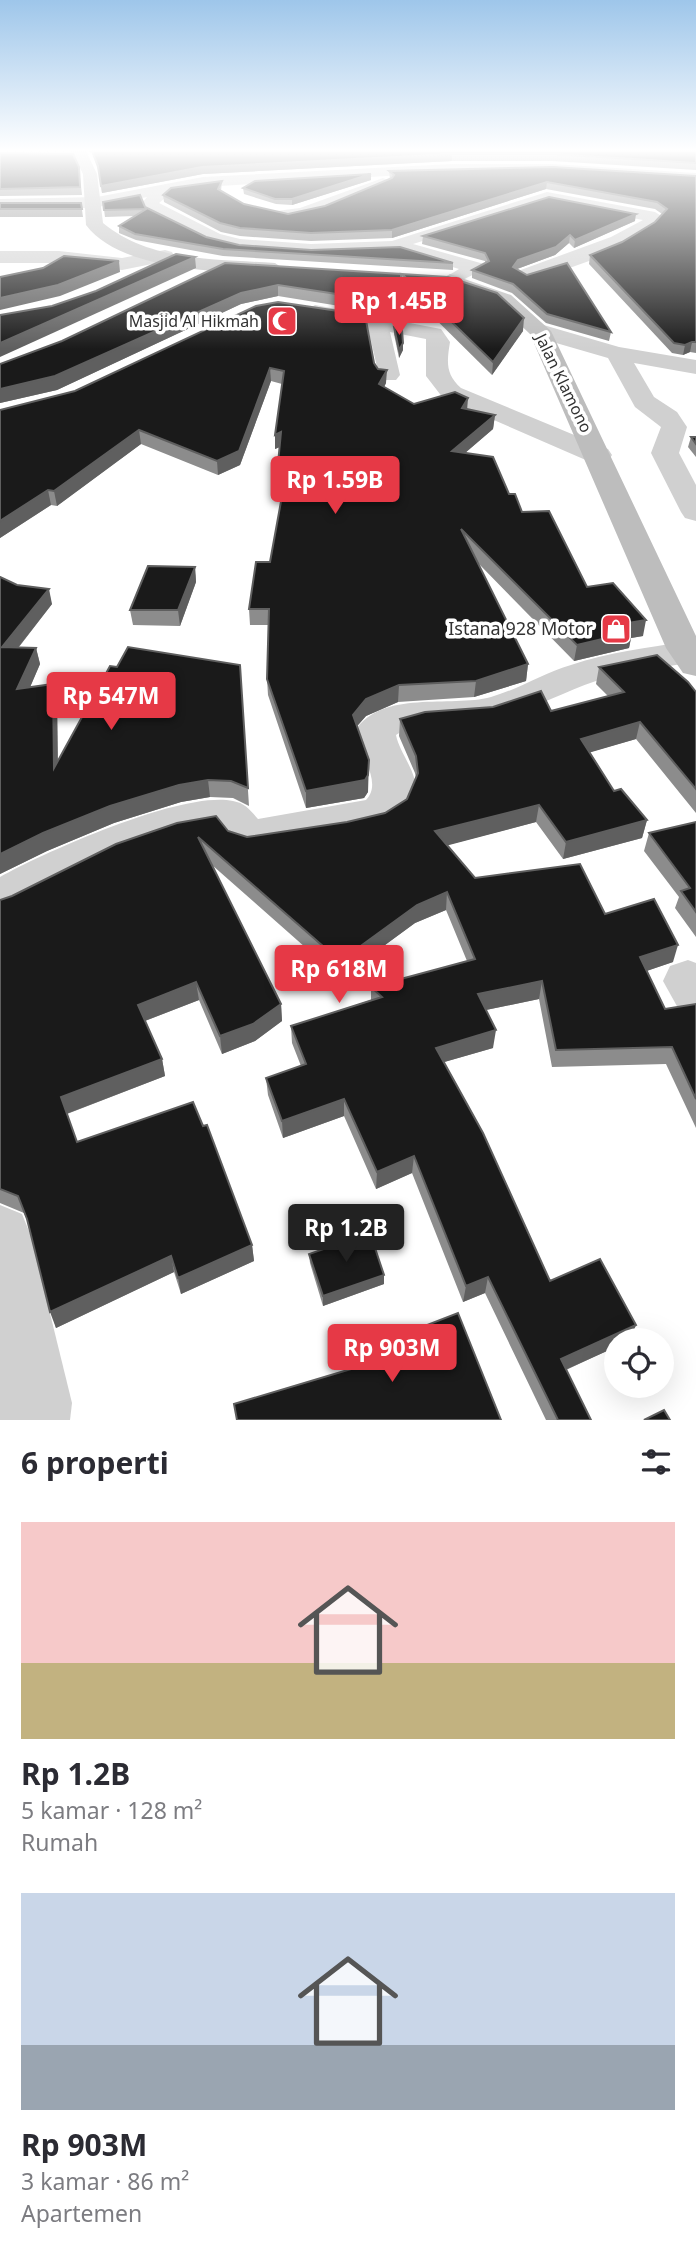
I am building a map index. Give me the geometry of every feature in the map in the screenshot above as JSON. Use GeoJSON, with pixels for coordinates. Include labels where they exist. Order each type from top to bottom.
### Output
{"type":"FeatureCollection","features":[{"type":"Feature","properties":{"kind":"main road"},"geometry":{"type":"LineString","coordinates":[[94,217],[95,225],[108,237],[129,247],[170,257],[223,265],[322,271]]}},
{"type":"Feature","properties":{"kind":"main road","name":"Jalan Klamono"},"geometry":{"type":"LineString","coordinates":[[419,276],[451,280],[503,299],[540,331],[691,659]]}},
{"type":"Feature","properties":{"kind":"street"},"geometry":{"type":"LineString","coordinates":[[172,217],[214,238],[286,248],[400,246],[483,266],[451,280]]}},
{"type":"Feature","properties":{"kind":"street"},"geometry":{"type":"LineString","coordinates":[[400,246],[399,243],[410,238],[479,217]]}},
{"type":"Feature","properties":{"kind":"street"},"geometry":{"type":"LineString","coordinates":[[592,224],[610,217]]}},
{"type":"Feature","properties":{"kind":"street"},"geometry":{"type":"LineString","coordinates":[[525,275],[626,236],[656,219],[651,217]]}},
{"type":"Feature","properties":{"kind":"street"},"geometry":{"type":"LineString","coordinates":[[0,257],[59,257],[122,264],[170,257]]}},
{"type":"Feature","properties":{"kind":"street"},"geometry":{"type":"LineString","coordinates":[[118,285],[170,257]]}},
{"type":"Feature","properties":{"kind":"street"},"geometry":{"type":"LineString","coordinates":[[187,282],[223,265]]}},
{"type":"Feature","properties":{"kind":"street"},"geometry":{"type":"LineString","coordinates":[[291,307],[411,328],[435,337],[439,342],[434,372],[437,380],[452,393],[598,455]]}},
{"type":"Feature","properties":{"kind":"street"},"geometry":{"type":"LineString","coordinates":[[377,321],[388,375]]}},
{"type":"Feature","properties":{"kind":"street"},"geometry":{"type":"LineString","coordinates":[[540,331],[617,353],[696,367]]}},
{"type":"Feature","properties":{"kind":"street"},"geometry":{"type":"LineString","coordinates":[[617,353],[644,402],[668,417],[674,427],[665,453],[696,512]]}},
{"type":"Feature","properties":{"kind":"street"},"geometry":{"type":"LineString","coordinates":[[0,899],[37,876],[146,832],[209,814],[230,815],[248,836],[356,818],[381,811],[393,798],[395,781],[379,751],[375,731],[385,723],[417,716],[481,712],[514,704],[581,673],[691,659]]}},
{"type":"Feature","properties":{"kind":"street"},"geometry":{"type":"LineString","coordinates":[[0,1236],[37,1403],[35,1420]]}},
{"type":"Feature","properties":{"kind":"building"},"geometry":{"type":"Polygon","coordinates":[[[133,217],[166,217],[206,237],[239,245],[311,250],[400,247],[453,263],[223,249],[135,234],[119,226],[133,217]]]}},
{"type":"Feature","properties":{"kind":"building"},"geometry":{"type":"Polygon","coordinates":[[[208,217],[433,217],[392,230],[311,233],[240,228],[208,217]]]}},
{"type":"Feature","properties":{"kind":"building"},"geometry":{"type":"Polygon","coordinates":[[[484,217],[628,217],[575,240],[570,235],[556,247],[518,260],[513,267],[527,275],[567,263],[611,332],[547,314],[513,284],[472,270],[489,261],[485,253],[423,236],[484,217]]]}},
{"type":"Feature","properties":{"kind":"building"},"geometry":{"type":"Polygon","coordinates":[[[659,217],[696,217],[696,342],[685,345],[674,343],[590,255],[622,242],[659,217]]]}},
{"type":"Feature","properties":{"kind":"building"},"geometry":{"type":"Polygon","coordinates":[[[176,254],[195,257],[0,343],[0,315],[52,306],[96,291],[176,254]]]}},
{"type":"Feature","properties":{"kind":"building"},"geometry":{"type":"Polygon","coordinates":[[[64,256],[119,261],[58,285],[0,298],[0,277],[43,268],[64,256]]]}},
{"type":"Feature","properties":{"kind":"building"},"geometry":{"type":"Polygon","coordinates":[[[225,263],[401,274],[402,304],[278,285],[241,293],[55,376],[0,389],[0,364],[62,341],[225,263]]]}},
{"type":"Feature","properties":{"kind":"building"},"geometry":{"type":"Polygon","coordinates":[[[402,274],[448,277],[497,293],[524,318],[493,362],[402,274]]]}},
{"type":"Feature","properties":{"kind":"building"},"geometry":{"type":"Polygon","coordinates":[[[278,302],[365,315],[374,363],[378,369],[387,370],[379,384],[414,404],[455,392],[468,398],[462,408],[495,415],[452,451],[493,457],[509,494],[515,494],[522,512],[549,511],[587,587],[613,583],[646,620],[623,624],[632,632],[577,645],[461,529],[528,664],[476,681],[399,685],[366,699],[353,715],[369,760],[365,780],[306,791],[267,679],[269,609],[249,609],[256,562],[270,562],[284,485],[276,485],[281,432],[275,435],[284,371],[270,368],[239,451],[217,461],[139,430],[54,491],[48,490],[0,521],[0,410],[75,391],[256,306],[278,302]]]}},
{"type":"Feature","properties":{"kind":"building"},"geometry":{"type":"Polygon","coordinates":[[[394,327],[402,330],[403,343],[399,350],[394,327]]]}},
{"type":"Feature","properties":{"kind":"building"},"geometry":{"type":"Polygon","coordinates":[[[148,566],[195,567],[178,610],[130,610],[148,566]]]}},
{"type":"Feature","properties":{"kind":"building"},"geometry":{"type":"Polygon","coordinates":[[[0,577],[17,585],[49,589],[2,647],[36,648],[17,689],[53,684],[54,768],[110,666],[117,667],[128,647],[240,665],[248,788],[231,781],[208,780],[179,785],[110,806],[0,854],[0,577]]]}},
{"type":"Feature","properties":{"kind":"building"},"geometry":{"type":"Polygon","coordinates":[[[657,655],[696,692],[696,789],[640,722],[581,739],[614,791],[621,789],[647,820],[566,842],[539,805],[435,831],[475,878],[580,864],[605,914],[654,899],[678,945],[640,957],[665,1009],[696,1004],[696,1099],[672,1047],[556,1050],[542,981],[478,994],[496,1030],[436,1048],[483,1133],[550,1281],[600,1259],[636,1325],[629,1328],[604,1328],[604,1340],[561,1359],[591,1420],[558,1420],[488,1277],[466,1286],[414,1156],[377,1172],[344,1099],[282,1121],[266,1078],[306,1064],[291,1026],[382,997],[371,987],[475,959],[447,892],[417,905],[340,961],[198,837],[281,1004],[253,1024],[220,1036],[196,982],[138,1005],[162,1059],[61,1097],[77,1142],[193,1102],[203,1126],[207,1125],[252,1245],[178,1278],[171,1256],[50,1312],[27,1219],[18,1196],[0,1189],[0,900],[116,844],[177,823],[216,816],[228,831],[247,837],[347,822],[385,813],[407,799],[418,773],[416,756],[400,719],[425,712],[493,707],[541,691],[551,711],[624,692],[599,667],[657,655]]]}},
{"type":"Feature","properties":{"kind":"building"},"geometry":{"type":"Polygon","coordinates":[[[696,822],[696,912],[681,891],[690,888],[649,833],[696,822]]]}},
{"type":"Feature","properties":{"kind":"building"},"geometry":{"type":"Polygon","coordinates":[[[370,1233],[384,1275],[323,1296],[309,1254],[370,1233]]]}},
{"type":"Feature","properties":{"kind":"building"},"geometry":{"type":"Polygon","coordinates":[[[458,1313],[501,1420],[237,1420],[234,1404],[351,1369],[348,1358],[415,1334],[414,1330],[458,1313]]]}},
{"type":"Feature","properties":{"kind":"building"},"geometry":{"type":"Polygon","coordinates":[[[664,1410],[670,1420],[644,1420],[664,1410]]]}},
{"type":"Feature","properties":{"kind":"place","name":"Masjid Al Hikmah"},"geometry":{"type":"Point","coordinates":[282,321]}},
{"type":"Feature","properties":{"kind":"place","name":"Istana 928 Motor"},"geometry":{"type":"Point","coordinates":[616,629]}}]}
